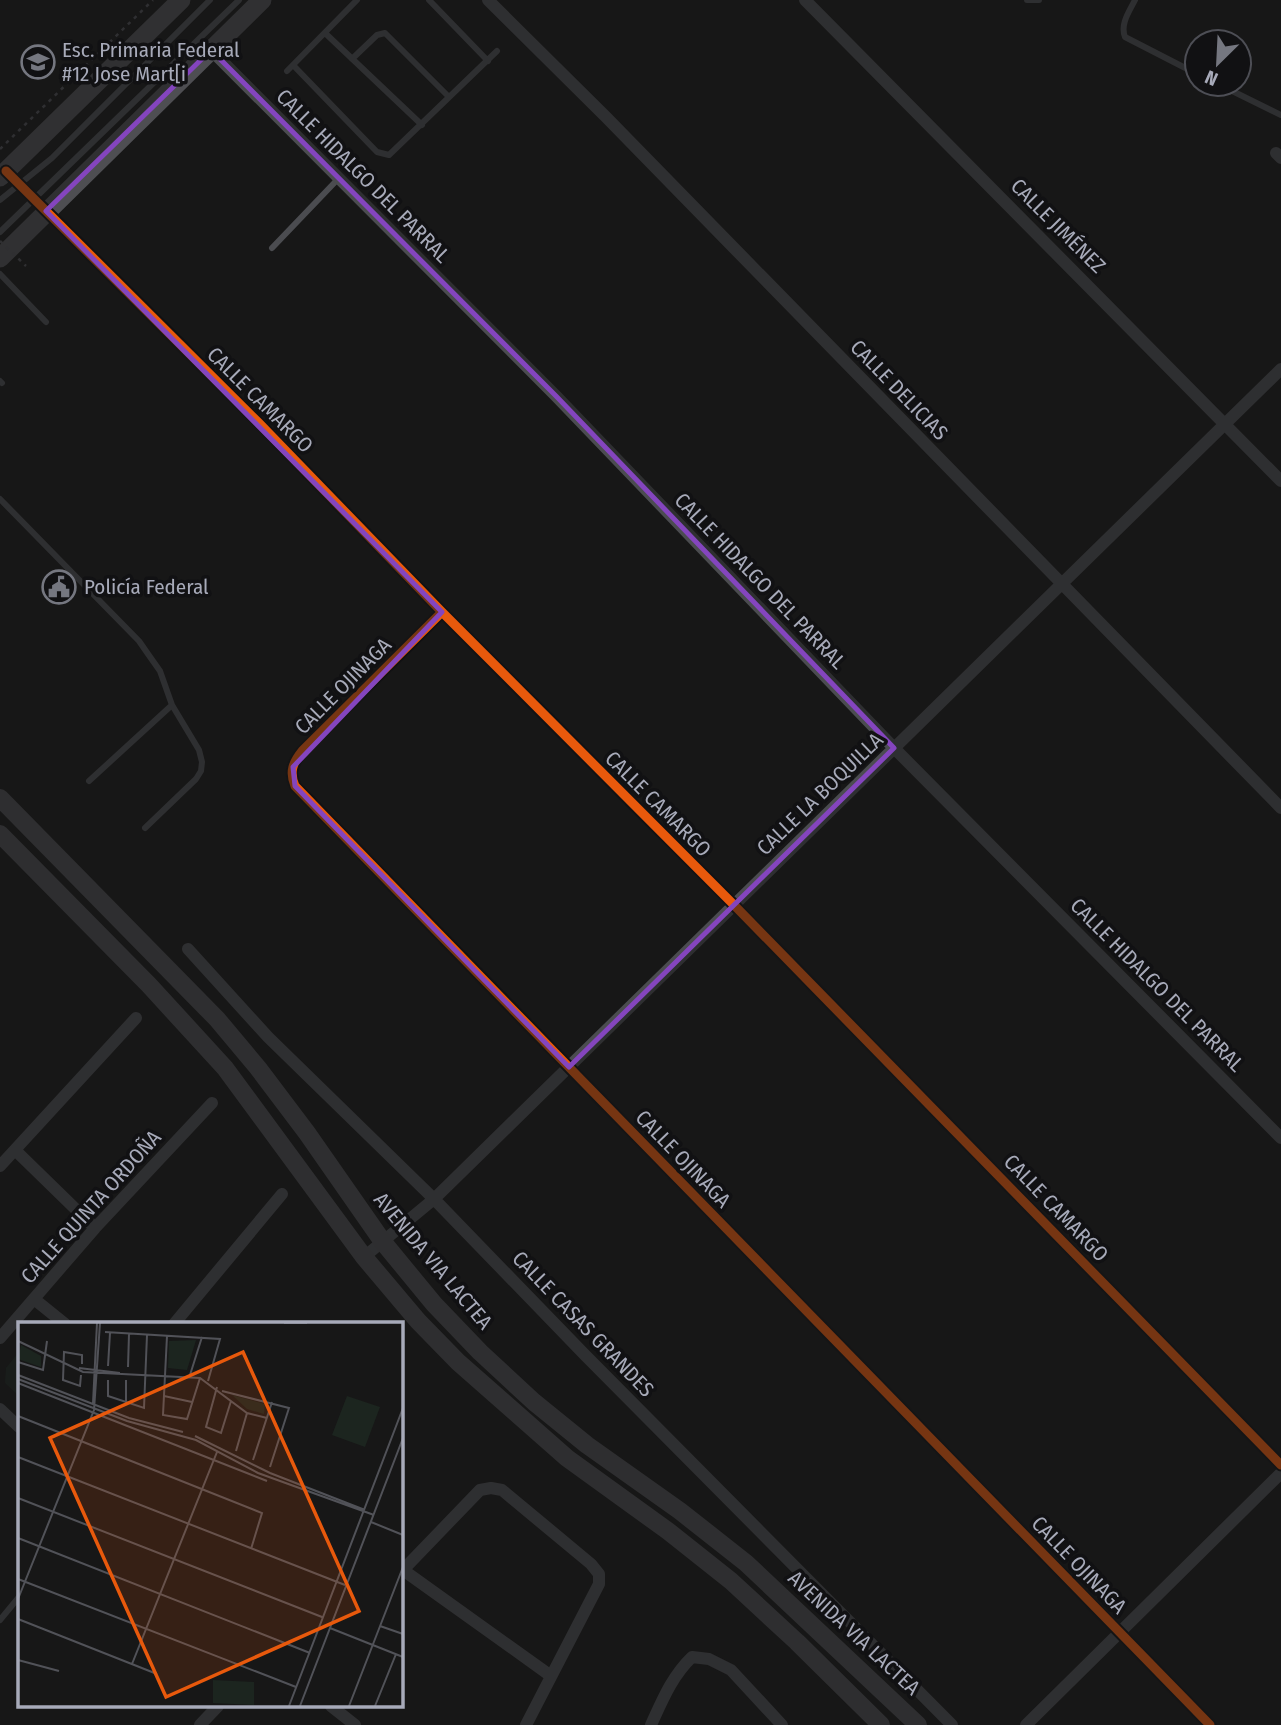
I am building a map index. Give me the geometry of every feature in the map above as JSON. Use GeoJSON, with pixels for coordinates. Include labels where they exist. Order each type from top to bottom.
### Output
{"type":"FeatureCollection","features":[{"type":"Feature","properties":{"kind":"main road"},"geometry":{"type":"LineString","coordinates":[[8,178],[181,0]]}},
{"type":"Feature","properties":{"kind":"main road"},"geometry":{"type":"LineString","coordinates":[[0,258],[40,205],[211,50],[262,0]]}},
{"type":"Feature","properties":{"kind":"main road","name":"AVENIDA VIA LACTEA"},"geometry":{"type":"LineString","coordinates":[[0,798],[217,1019],[307,1133],[383,1242],[443,1314],[480,1352],[534,1402],[587,1445],[680,1511],[746,1563],[918,1725]]}},
{"type":"Feature","properties":{"kind":"main road"},"geometry":{"type":"LineString","coordinates":[[0,834],[149,985],[225,1068],[364,1257],[418,1321],[512,1411],[567,1458],[668,1531],[731,1581],[881,1725]]}},
{"type":"Feature","properties":{"kind":"street","name":"CALLE DELICIAS"},"geometry":{"type":"LineString","coordinates":[[488,0],[606,117],[1281,808]]}},
{"type":"Feature","properties":{"kind":"street","name":"CALLE JIMÉNEZ"},"geometry":{"type":"LineString","coordinates":[[805,0],[1281,481]]}},
{"type":"Feature","properties":{"kind":"street","name":"CALLE HIDALGO DEL PARRAL"},"geometry":{"type":"LineString","coordinates":[[211,50],[556,396],[894,748],[1281,1138]]}},
{"type":"Feature","properties":{"kind":"street","name":"CALLE CAMARGO"},"geometry":{"type":"LineString","coordinates":[[8,178],[40,205],[259,423],[1281,1465]]}},
{"type":"Feature","properties":{"kind":"street","name":"CALLE LA BOQUILLA"},"geometry":{"type":"LineString","coordinates":[[364,1257],[434,1199],[1281,369]]}},
{"type":"Feature","properties":{"kind":"street","name":"CALLE OJINAGA"},"geometry":{"type":"LineString","coordinates":[[442,612],[302,751],[293,766],[295,786],[1210,1725]]}},
{"type":"Feature","properties":{"kind":"street","name":"CALLE CASAS GRANDES"},"geometry":{"type":"LineString","coordinates":[[188,949],[268,1037],[434,1199],[952,1725]]}},
{"type":"Feature","properties":{"kind":"street"},"geometry":{"type":"LineString","coordinates":[[0,1166],[136,1018]]}},
{"type":"Feature","properties":{"kind":"street","name":"CALLE QUINTA ORDOÑA"},"geometry":{"type":"LineString","coordinates":[[0,1338],[95,1228],[212,1103]]}},
{"type":"Feature","properties":{"kind":"street"},"geometry":{"type":"LineString","coordinates":[[15,1150],[95,1228]]}},
{"type":"Feature","properties":{"kind":"street"},"geometry":{"type":"LineString","coordinates":[[176,1322],[282,1194]]}},
{"type":"Feature","properties":{"kind":"street"},"geometry":{"type":"LineString","coordinates":[[34,1299],[63,1322]]}},
{"type":"Feature","properties":{"kind":"street"},"geometry":{"type":"LineString","coordinates":[[0,1409],[18,1426]]}},
{"type":"Feature","properties":{"kind":"street"},"geometry":{"type":"LineString","coordinates":[[1026,1725],[1281,1473]]}},
{"type":"Feature","properties":{"kind":"street"},"geometry":{"type":"LineString","coordinates":[[526,1725],[599,1584],[599,1574],[591,1564],[502,1490],[480,1490],[402,1571],[551,1676]]}},
{"type":"Feature","properties":{"kind":"street"},"geometry":{"type":"LineString","coordinates":[[651,1725],[675,1676],[692,1657],[709,1659],[731,1670],[780,1724]]}},
{"type":"Feature","properties":{"kind":"street"},"geometry":{"type":"LineString","coordinates":[[200,1725],[216,1708]]}},
{"type":"Feature","properties":{"kind":"street"},"geometry":{"type":"LineString","coordinates":[[334,1708],[355,1725]]}},
{"type":"Feature","properties":{"kind":"lane"},"geometry":{"type":"LineString","coordinates":[[0,200],[8,178],[52,158],[210,0]]}},
{"type":"Feature","properties":{"kind":"lane"},"geometry":{"type":"LineString","coordinates":[[0,232],[40,205],[239,0]]}},
{"type":"Feature","properties":{"kind":"lane"},"geometry":{"type":"LineString","coordinates":[[286,71],[356,0]]}},
{"type":"Feature","properties":{"kind":"lane"},"geometry":{"type":"LineString","coordinates":[[429,0],[488,61]]}},
{"type":"Feature","properties":{"kind":"lane"},"geometry":{"type":"LineString","coordinates":[[1027,0],[1039,0]]}},
{"type":"Feature","properties":{"kind":"lane"},"geometry":{"type":"LineString","coordinates":[[1135,0],[1122,30],[1125,37],[1183,67]]}},
{"type":"Feature","properties":{"kind":"lane"},"geometry":{"type":"LineString","coordinates":[[325,33],[422,125]]}},
{"type":"Feature","properties":{"kind":"lane"},"geometry":{"type":"LineString","coordinates":[[352,59],[377,35],[385,33],[449,97]]}},
{"type":"Feature","properties":{"kind":"lane"},"geometry":{"type":"LineString","coordinates":[[293,65],[381,154],[393,154],[497,51]]}},
{"type":"Feature","properties":{"kind":"lane"},"geometry":{"type":"LineString","coordinates":[[1246,98],[1281,115]]}},
{"type":"Feature","properties":{"kind":"lane"},"geometry":{"type":"LineString","coordinates":[[272,248],[338,179]]}},
{"type":"Feature","properties":{"kind":"lane"},"geometry":{"type":"LineString","coordinates":[[0,274],[46,322]]}},
{"type":"Feature","properties":{"kind":"lane"},"geometry":{"type":"LineString","coordinates":[[0,499],[139,641],[160,671],[173,705],[199,750],[202,762],[196,779],[145,828]]}},
{"type":"Feature","properties":{"kind":"lane"},"geometry":{"type":"LineString","coordinates":[[89,781],[173,705]]}},
{"type":"Feature","properties":{"kind":"lane"},"geometry":{"type":"LineString","coordinates":[[0,1620],[18,1598]]}},
{"type":"Feature","properties":{"kind":"path"},"geometry":{"type":"LineString","coordinates":[[0,149],[153,0]]}},
{"type":"Feature","properties":{"kind":"path"},"geometry":{"type":"LineString","coordinates":[[0,241],[26,266]]}},
{"type":"Feature","properties":{"kind":"highlighted area"},"geometry":{"type":"Polygon","coordinates":[[[211,50],[556,396],[894,748],[569,1067],[295,786],[293,767],[442,612],[46,211],[211,50]]]}},
{"type":"Feature","properties":{"kind":"shaded area"},"geometry":{"type":"Polygon","coordinates":[[[18,1353],[18,1395],[5,1383],[6,1368],[18,1353]]]}},
{"type":"Feature","properties":{"kind":"cycle path"},"geometry":{"type":"LineString","coordinates":[[6,171],[259,423],[442,612],[734,905],[1281,1465]]}},
{"type":"Feature","properties":{"kind":"cycle path"},"geometry":{"type":"LineString","coordinates":[[442,612],[302,751],[293,767],[295,786],[1210,1725]]}},
{"type":"Feature","properties":{"kind":"place","name":"Esc. Primaria Federal #12 Jose Mart[i"},"geometry":{"type":"Point","coordinates":[38,62]}},
{"type":"Feature","properties":{"kind":"place","name":"Policía Federal"},"geometry":{"type":"Point","coordinates":[59,587]}}]}
